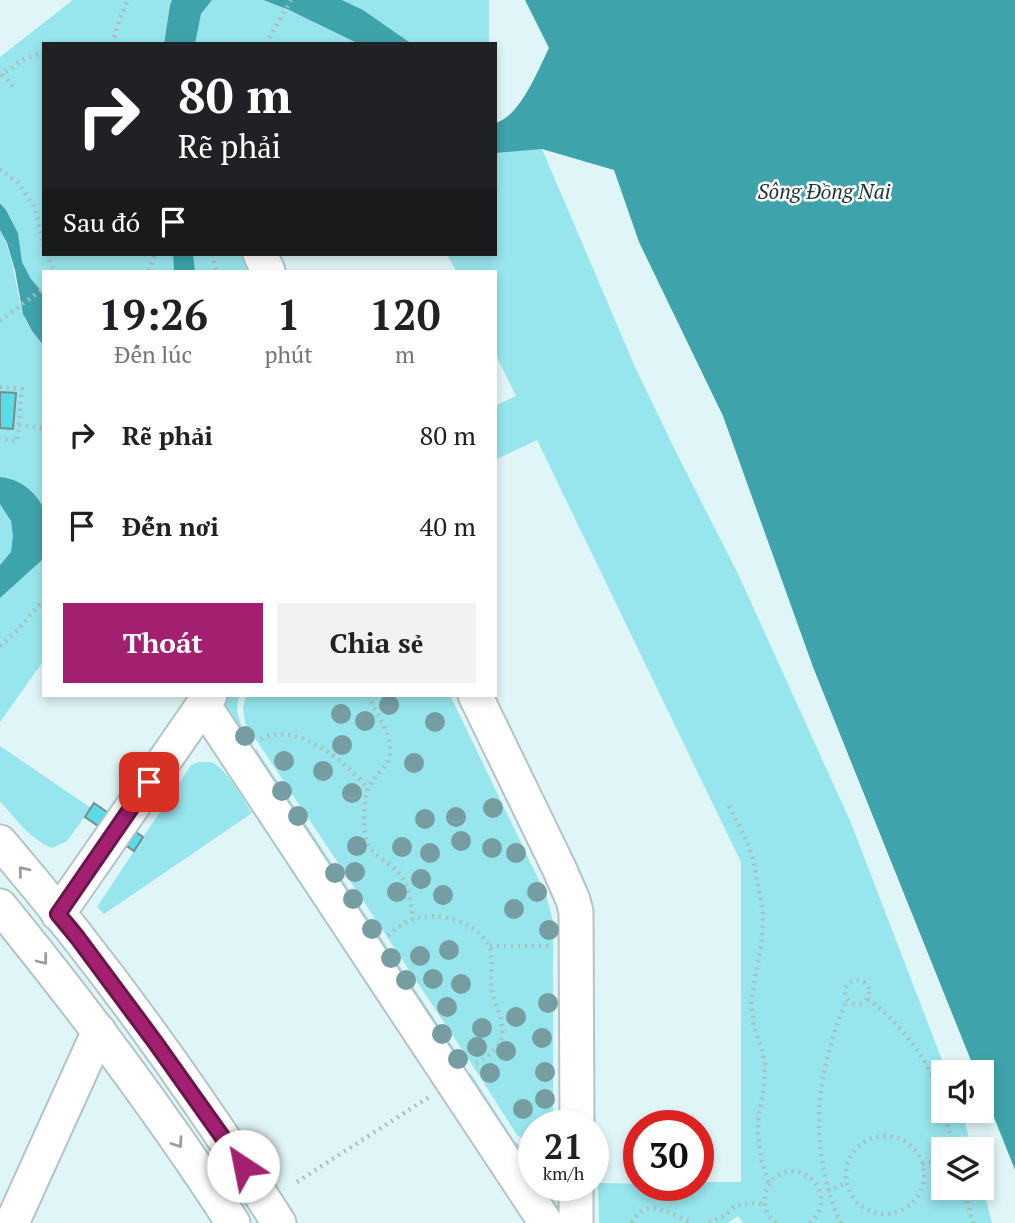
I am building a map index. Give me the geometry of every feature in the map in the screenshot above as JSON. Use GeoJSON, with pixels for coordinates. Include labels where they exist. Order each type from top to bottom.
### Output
{"type":"FeatureCollection","features":[{"type":"Feature","properties":{"kind":"street"},"geometry":{"type":"LineString","coordinates":[[476,697],[559,868],[576,912],[577,1110]]}},
{"type":"Feature","properties":{"kind":"street"},"geometry":{"type":"LineString","coordinates":[[58,914],[207,700],[546,1223]]}},
{"type":"Feature","properties":{"kind":"street"},"geometry":{"type":"LineString","coordinates":[[0,842],[77,937],[231,1147],[279,1223]]}},
{"type":"Feature","properties":{"kind":"street"},"geometry":{"type":"LineString","coordinates":[[0,906],[99,1031],[233,1223]]}},
{"type":"Feature","properties":{"kind":"street"},"geometry":{"type":"LineString","coordinates":[[12,1223],[99,1031]]}},
{"type":"Feature","properties":{"kind":"street"},"geometry":{"type":"LineString","coordinates":[[500,1154],[518,1166]]}},
{"type":"Feature","properties":{"kind":"street"},"geometry":{"type":"LineString","coordinates":[[576,1201],[576,1223]]}},
{"type":"Feature","properties":{"kind":"path"},"geometry":{"type":"LineString","coordinates":[[113,42],[128,0]]}},
{"type":"Feature","properties":{"kind":"path"},"geometry":{"type":"LineString","coordinates":[[267,42],[291,0]]}},
{"type":"Feature","properties":{"kind":"path"},"geometry":{"type":"LineString","coordinates":[[15,90],[1,75],[24,60],[42,53]]}},
{"type":"Feature","properties":{"kind":"path"},"geometry":{"type":"LineString","coordinates":[[0,169],[18,183],[35,208],[42,237]]}},
{"type":"Feature","properties":{"kind":"path"},"geometry":{"type":"LineString","coordinates":[[0,321],[42,290]]}},
{"type":"Feature","properties":{"kind":"path"},"geometry":{"type":"LineString","coordinates":[[0,387],[22,388],[17,441],[0,439]]}},
{"type":"Feature","properties":{"kind":"path"},"geometry":{"type":"LineString","coordinates":[[19,425],[42,428]]}},
{"type":"Feature","properties":{"kind":"path"},"geometry":{"type":"LineString","coordinates":[[0,646],[14,634],[42,600]]}},
{"type":"Feature","properties":{"kind":"path"},"geometry":{"type":"LineString","coordinates":[[370,697],[389,739],[390,751],[389,764],[367,788],[364,823],[366,841],[375,854],[403,874],[413,919]]}},
{"type":"Feature","properties":{"kind":"path"},"geometry":{"type":"LineString","coordinates":[[255,743],[270,735],[287,731],[343,762],[367,788]]}},
{"type":"Feature","properties":{"kind":"path"},"geometry":{"type":"LineString","coordinates":[[729,806],[749,846],[762,912],[762,940],[751,1002],[754,1027],[765,1063],[758,1133],[761,1159],[769,1183]]}},
{"type":"Feature","properties":{"kind":"path"},"geometry":{"type":"LineString","coordinates":[[383,938],[413,919],[440,917],[463,927],[472,926],[490,946],[488,977],[505,1034],[495,1050],[470,1068]]}},
{"type":"Feature","properties":{"kind":"path"},"geometry":{"type":"LineString","coordinates":[[490,946],[554,946]]}},
{"type":"Feature","properties":{"kind":"path"},"geometry":{"type":"LineString","coordinates":[[841,1223],[829,1191],[820,1147],[818,1124],[821,1082],[848,984],[860,981],[869,988],[867,999],[863,1003],[852,1004],[846,999]]}},
{"type":"Feature","properties":{"kind":"path"},"geometry":{"type":"LineString","coordinates":[[867,999],[879,1008],[914,1046],[931,1076]]}},
{"type":"Feature","properties":{"kind":"path"},"geometry":{"type":"LineString","coordinates":[[297,1182],[435,1093]]}},
{"type":"Feature","properties":{"kind":"path"},"geometry":{"type":"LineString","coordinates":[[879,1137],[891,1137],[910,1145],[922,1164],[924,1177],[918,1195],[912,1203],[897,1213],[877,1213],[861,1206],[846,1183],[846,1170],[852,1153],[860,1145],[879,1137]]}},
{"type":"Feature","properties":{"kind":"path"},"geometry":{"type":"LineString","coordinates":[[922,1164],[931,1162]]}},
{"type":"Feature","properties":{"kind":"path"},"geometry":{"type":"LineString","coordinates":[[776,1223],[770,1218],[764,1204],[766,1190],[775,1177],[790,1171],[813,1179],[821,1194],[820,1211],[810,1223]]}},
{"type":"Feature","properties":{"kind":"path"},"geometry":{"type":"LineString","coordinates":[[821,1194],[846,1183]]}},
{"type":"Feature","properties":{"kind":"path"},"geometry":{"type":"LineString","coordinates":[[966,1200],[973,1223]]}},
{"type":"Feature","properties":{"kind":"path"},"geometry":{"type":"LineString","coordinates":[[709,1223],[726,1215],[735,1206],[764,1204]]}},
{"type":"Feature","properties":{"kind":"path"},"geometry":{"type":"LineString","coordinates":[[632,1223],[635,1216],[643,1211],[658,1209],[692,1223]]}},
{"type":"Feature","properties":{"kind":"shaded area"},"geometry":{"type":"Polygon","coordinates":[[[73,0],[172,0],[164,42],[42,42],[42,256],[173,256],[174,270],[42,270],[42,292],[31,279],[22,262],[18,233],[0,203],[0,57],[73,0]]]}},
{"type":"Feature","properties":{"kind":"shaded area"},"geometry":{"type":"Polygon","coordinates":[[[212,0],[263,0],[355,42],[195,42],[201,14],[212,0]]]}},
{"type":"Feature","properties":{"kind":"shaded area"},"geometry":{"type":"Polygon","coordinates":[[[342,0],[489,0],[489,42],[409,42],[363,10],[342,0]]]}},
{"type":"Feature","properties":{"kind":"shaded area"},"geometry":{"type":"Polygon","coordinates":[[[542,149],[635,367],[739,576],[851,823],[942,1060],[931,1060],[931,1123],[965,1123],[969,1137],[931,1137],[931,1200],[986,1200],[992,1223],[743,1223],[738,1216],[728,1223],[599,1223],[598,1201],[609,1201],[609,1183],[623,1184],[623,1201],[714,1201],[714,1182],[741,1182],[741,862],[537,440],[497,459],[497,405],[516,396],[497,357],[497,270],[455,270],[448,256],[497,256],[497,153],[542,149]]]}},
{"type":"Feature","properties":{"kind":"shaded area"},"geometry":{"type":"Polygon","coordinates":[[[0,230],[9,251],[24,317],[42,343],[42,506],[25,489],[0,477],[0,230]]]}},
{"type":"Feature","properties":{"kind":"shaded area"},"geometry":{"type":"Polygon","coordinates":[[[193,256],[241,256],[248,270],[195,270],[193,256]]]}},
{"type":"Feature","properties":{"kind":"shaded area"},"geometry":{"type":"Polygon","coordinates":[[[0,504],[10,520],[14,539],[11,552],[0,565],[0,504]]]}},
{"type":"Feature","properties":{"kind":"shaded area"},"geometry":{"type":"Polygon","coordinates":[[[42,559],[42,663],[0,722],[0,598],[42,559]]]}},
{"type":"Feature","properties":{"kind":"shaded area"},"geometry":{"type":"Polygon","coordinates":[[[227,697],[239,697],[237,707],[239,719],[251,741],[244,746],[228,715],[227,697]]]}},
{"type":"Feature","properties":{"kind":"shaded area"},"geometry":{"type":"Polygon","coordinates":[[[246,697],[451,697],[546,895],[553,921],[553,1110],[518,1110],[518,1136],[473,1066],[245,723],[243,708],[246,697]]]}},
{"type":"Feature","properties":{"kind":"shaded area"},"geometry":{"type":"Polygon","coordinates":[[[0,746],[91,808],[67,841],[52,848],[44,844],[24,828],[0,801],[0,746]]]}},
{"type":"Feature","properties":{"kind":"shaded area"},"geometry":{"type":"Polygon","coordinates":[[[256,749],[465,1065],[457,1070],[249,754],[256,749]]]}},
{"type":"Feature","properties":{"kind":"shaded area"},"geometry":{"type":"Polygon","coordinates":[[[199,762],[217,765],[252,813],[104,914],[97,907],[191,765],[199,762]]]}},
{"type":"Feature","properties":{"kind":"shaded area"},"geometry":{"type":"Polygon","coordinates":[[[471,1074],[518,1144],[518,1152],[463,1079],[471,1074]]]}},
{"type":"Feature","properties":{"kind":"water"},"geometry":{"type":"Polygon","coordinates":[[[172,0],[212,0],[201,14],[195,42],[164,42],[172,0]]]}},
{"type":"Feature","properties":{"kind":"water"},"geometry":{"type":"Polygon","coordinates":[[[263,0],[342,0],[363,10],[409,42],[355,42],[263,0]]]}},
{"type":"Feature","properties":{"kind":"water","name":"Sông Đồng Nai"},"geometry":{"type":"Polygon","coordinates":[[[525,0],[1015,0],[1015,1170],[994,1117],[994,1060],[971,1060],[813,667],[723,416],[639,242],[614,170],[542,149],[497,153],[497,122],[512,112],[534,80],[549,48],[525,0]]]}},
{"type":"Feature","properties":{"kind":"water"},"geometry":{"type":"Polygon","coordinates":[[[0,203],[18,233],[22,262],[42,292],[42,344],[23,314],[15,270],[0,230],[0,203]]]}},
{"type":"Feature","properties":{"kind":"water"},"geometry":{"type":"Polygon","coordinates":[[[173,256],[193,256],[195,270],[174,270],[173,256]]]}},
{"type":"Feature","properties":{"kind":"water"},"geometry":{"type":"Polygon","coordinates":[[[0,477],[14,480],[36,497],[42,506],[42,559],[0,598],[0,565],[11,552],[13,536],[11,521],[0,504],[0,477]]]}},
{"type":"Feature","properties":{"kind":"building"},"geometry":{"type":"Polygon","coordinates":[[[0,392],[16,393],[13,429],[0,428],[0,392]]]}},
{"type":"Feature","properties":{"kind":"building"},"geometry":{"type":"Polygon","coordinates":[[[94,803],[143,837],[134,851],[85,817],[94,803]]]}},
{"type":"Feature","properties":{"kind":"route"},"geometry":{"type":"LineString","coordinates":[[149,782],[58,914],[155,1042],[243,1166]]}}]}
